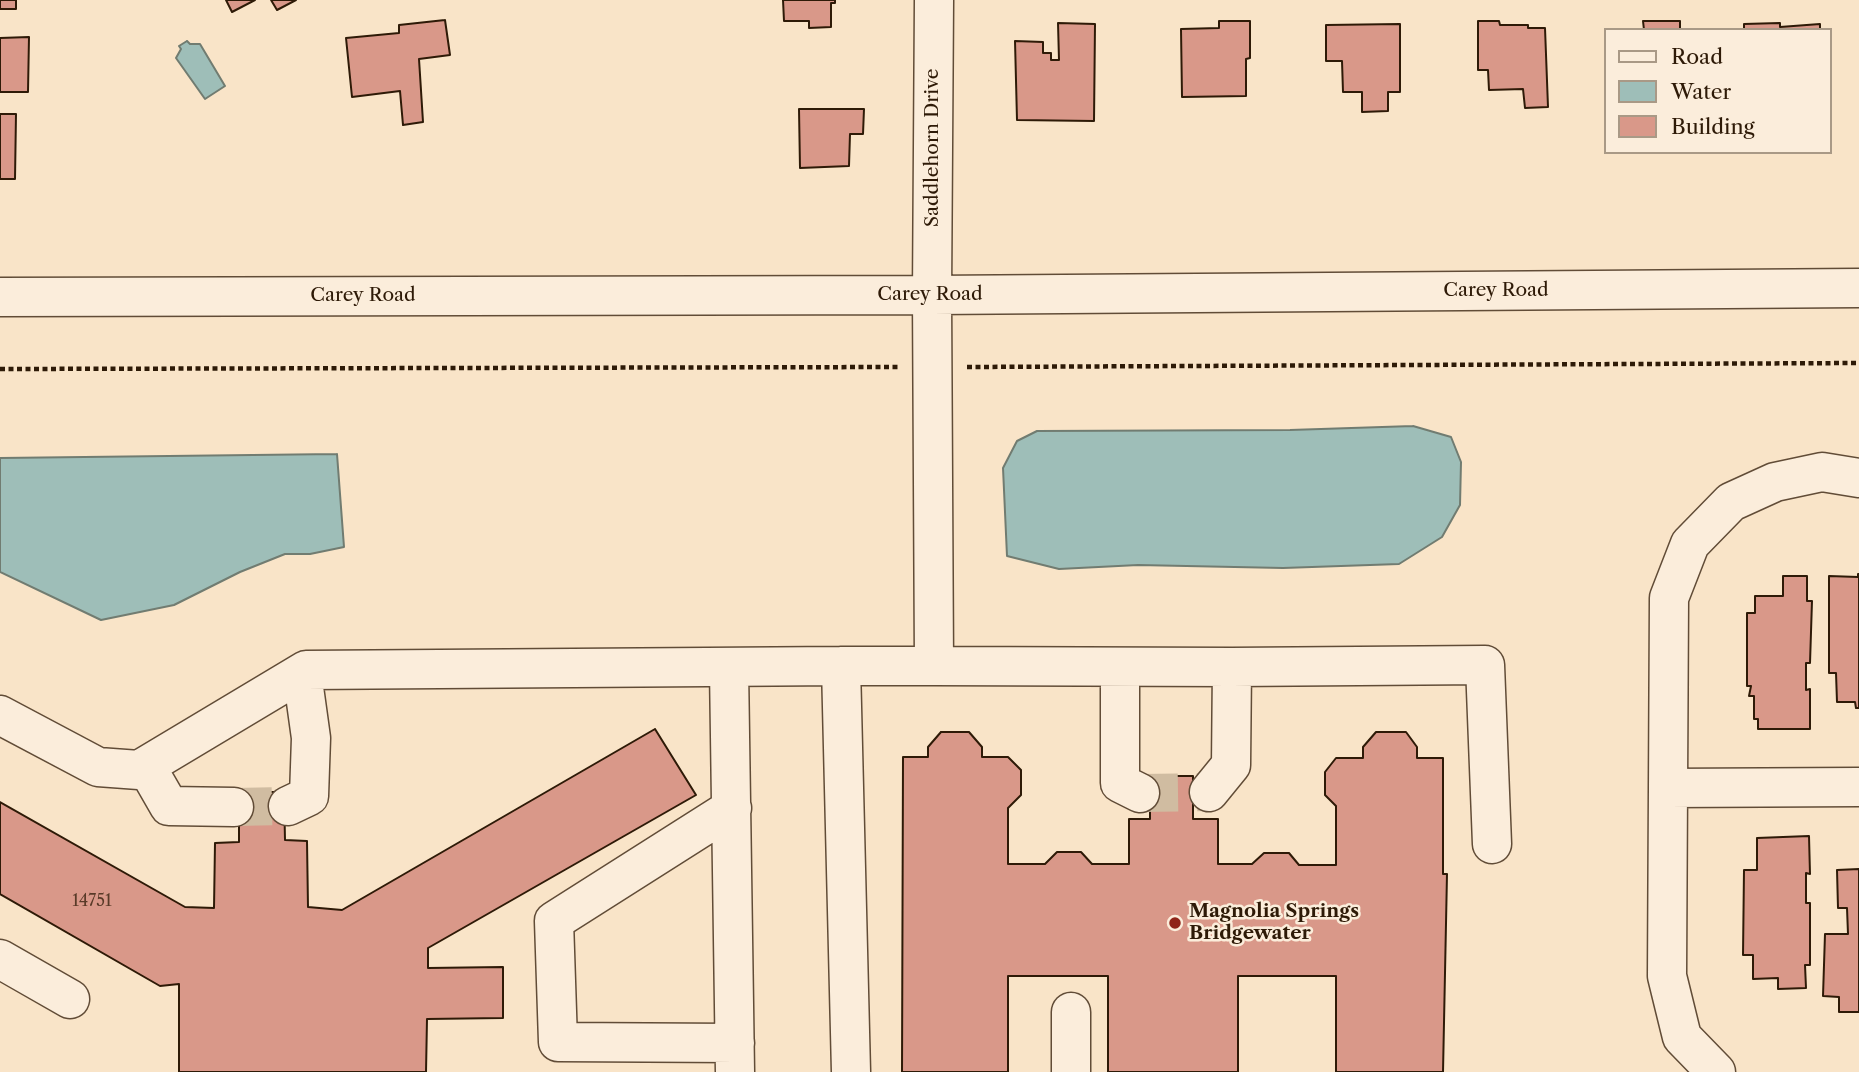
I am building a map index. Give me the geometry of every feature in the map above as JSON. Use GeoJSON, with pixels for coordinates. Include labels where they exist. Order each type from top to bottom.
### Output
{"type":"FeatureCollection","features":[{"type":"Feature","properties":{"kind":"street","name":"Saddlehorn Drive"},"geometry":{"type":"LineString","coordinates":[[934,0],[934,667]]}},
{"type":"Feature","properties":{"kind":"street","name":"Carey Road"},"geometry":{"type":"LineString","coordinates":[[0,297],[932,295],[1859,288]]}},
{"type":"Feature","properties":{"kind":"street"},"geometry":{"type":"LineString","coordinates":[[1716,1072],[1682,1037],[1667,976],[1669,598],[1690,544],[1731,502],[1775,482],[1822,472],[1859,478]]}},
{"type":"Feature","properties":{"kind":"street"},"geometry":{"type":"LineString","coordinates":[[0,715],[98,767],[139,770],[306,670],[1485,665],[1492,844]]}},
{"type":"Feature","properties":{"kind":"street"},"geometry":{"type":"LineString","coordinates":[[841,667],[851,1072]]}},
{"type":"Feature","properties":{"kind":"street"},"geometry":{"type":"LineString","coordinates":[[1120,667],[1120,782],[1140,793]]}},
{"type":"Feature","properties":{"kind":"street"},"geometry":{"type":"LineString","coordinates":[[1209,792],[1231,765],[1232,667]]}},
{"type":"Feature","properties":{"kind":"street"},"geometry":{"type":"LineString","coordinates":[[730,668],[732,808],[735,1058],[558,1042],[554,921],[732,808]]}},
{"type":"Feature","properties":{"kind":"street"},"geometry":{"type":"LineString","coordinates":[[288,806],[309,796],[311,738],[302,673]]}},
{"type":"Feature","properties":{"kind":"street"},"geometry":{"type":"LineString","coordinates":[[146,766],[169,806],[234,807]]}},
{"type":"Feature","properties":{"kind":"street"},"geometry":{"type":"LineString","coordinates":[[1668,788],[1859,787]]}},
{"type":"Feature","properties":{"kind":"street"},"geometry":{"type":"LineString","coordinates":[[0,959],[70,999]]}},
{"type":"Feature","properties":{"kind":"street"},"geometry":{"type":"LineString","coordinates":[[1071,1012],[1071,1072]]}},
{"type":"Feature","properties":{"kind":"water"},"geometry":{"type":"Polygon","coordinates":[[[187,41],[190,44],[200,44],[225,86],[205,99],[176,58],[181,49],[179,46],[187,41]]]}},
{"type":"Feature","properties":{"kind":"water"},"geometry":{"type":"Polygon","coordinates":[[[1413,426],[1451,437],[1461,462],[1460,505],[1442,537],[1399,564],[1283,568],[1138,565],[1059,569],[1007,556],[1003,468],[1017,441],[1037,431],[1290,430],[1413,426]]]}},
{"type":"Feature","properties":{"kind":"water"},"geometry":{"type":"Polygon","coordinates":[[[337,454],[344,547],[310,554],[285,554],[240,572],[174,605],[101,620],[0,572],[0,458],[337,454]]]}},
{"type":"Feature","properties":{"kind":"building"},"geometry":{"type":"Polygon","coordinates":[[[0,0],[16,0],[16,9],[0,9],[0,0]]]}},
{"type":"Feature","properties":{"kind":"building"},"geometry":{"type":"Polygon","coordinates":[[[226,0],[255,0],[232,12],[226,0]]]}},
{"type":"Feature","properties":{"kind":"building"},"geometry":{"type":"Polygon","coordinates":[[[271,0],[296,0],[277,10],[271,0]]]}},
{"type":"Feature","properties":{"kind":"building"},"geometry":{"type":"Polygon","coordinates":[[[783,0],[835,0],[835,3],[831,3],[831,27],[809,28],[809,21],[784,21],[783,0]]]}},
{"type":"Feature","properties":{"kind":"building"},"geometry":{"type":"Polygon","coordinates":[[[445,20],[450,55],[419,59],[423,122],[403,125],[400,91],[352,97],[346,38],[399,33],[399,25],[445,20]]]}},
{"type":"Feature","properties":{"kind":"building"},"geometry":{"type":"Polygon","coordinates":[[[1219,21],[1250,21],[1246,96],[1182,97],[1181,29],[1219,28],[1219,21]]]}},
{"type":"Feature","properties":{"kind":"building"},"geometry":{"type":"Polygon","coordinates":[[[1478,21],[1499,21],[1500,25],[1545,28],[1548,107],[1525,108],[1523,89],[1489,90],[1488,70],[1478,70],[1478,21]]]}},
{"type":"Feature","properties":{"kind":"building"},"geometry":{"type":"Polygon","coordinates":[[[1643,21],[1680,21],[1680,28],[1644,28],[1643,21]]]}},
{"type":"Feature","properties":{"kind":"building"},"geometry":{"type":"Polygon","coordinates":[[[1058,23],[1095,24],[1094,121],[1017,120],[1015,41],[1043,42],[1043,53],[1051,53],[1051,60],[1059,60],[1058,23]]]}},
{"type":"Feature","properties":{"kind":"building"},"geometry":{"type":"Polygon","coordinates":[[[1780,23],[1780,27],[1820,24],[1820,28],[1744,28],[1744,24],[1780,23]]]}},
{"type":"Feature","properties":{"kind":"building"},"geometry":{"type":"Polygon","coordinates":[[[1400,24],[1400,92],[1388,92],[1388,111],[1362,112],[1362,92],[1343,92],[1342,61],[1326,61],[1326,25],[1400,24]]]}},
{"type":"Feature","properties":{"kind":"building"},"geometry":{"type":"Polygon","coordinates":[[[29,37],[28,92],[0,92],[0,38],[29,37]]]}},
{"type":"Feature","properties":{"kind":"building"},"geometry":{"type":"Polygon","coordinates":[[[799,109],[864,109],[863,134],[850,134],[849,166],[800,168],[799,109]]]}},
{"type":"Feature","properties":{"kind":"building"},"geometry":{"type":"Polygon","coordinates":[[[0,114],[16,114],[15,179],[0,179],[0,114]]]}},
{"type":"Feature","properties":{"kind":"building"},"geometry":{"type":"Polygon","coordinates":[[[1858,574],[1859,708],[1856,708],[1855,702],[1837,702],[1836,673],[1829,673],[1829,576],[1858,577],[1858,574]]]}},
{"type":"Feature","properties":{"kind":"building"},"geometry":{"type":"Polygon","coordinates":[[[1783,576],[1807,576],[1807,601],[1812,601],[1810,663],[1806,663],[1806,690],[1810,689],[1810,729],[1758,729],[1758,719],[1754,719],[1754,696],[1749,696],[1751,686],[1747,686],[1747,613],[1755,613],[1755,596],[1783,596],[1783,576]]]}},
{"type":"Feature","properties":{"kind":"building"},"geometry":{"type":"Polygon","coordinates":[[[655,729],[696,795],[428,948],[428,968],[503,967],[503,1018],[427,1019],[426,1072],[179,1072],[179,984],[160,986],[0,894],[0,802],[185,907],[214,908],[215,843],[239,842],[239,792],[284,792],[285,840],[307,841],[308,907],[342,910],[655,729]]]}},
{"type":"Feature","properties":{"kind":"building","name":"Magnolia Springs Bridgewater"},"geometry":{"type":"Polygon","coordinates":[[[941,732],[969,732],[982,747],[982,757],[1008,757],[1021,770],[1021,795],[1008,808],[1008,864],[1045,864],[1057,852],[1081,852],[1092,864],[1129,864],[1129,819],[1150,819],[1150,776],[1193,776],[1193,819],[1218,819],[1218,864],[1252,864],[1264,853],[1289,853],[1299,865],[1336,865],[1336,806],[1325,795],[1325,772],[1336,758],[1363,758],[1363,747],[1376,732],[1406,732],[1417,747],[1417,758],[1443,758],[1443,874],[1447,874],[1443,1072],[1336,1072],[1336,976],[1238,976],[1238,1072],[1108,1072],[1108,976],[1008,976],[1008,1072],[902,1072],[903,757],[928,757],[928,747],[941,732]]]}},
{"type":"Feature","properties":{"kind":"building"},"geometry":{"type":"Polygon","coordinates":[[[1809,836],[1810,874],[1806,873],[1806,903],[1810,903],[1810,965],[1805,965],[1806,988],[1778,989],[1778,978],[1753,979],[1753,955],[1743,955],[1744,870],[1757,870],[1757,838],[1809,836]]]}},
{"type":"Feature","properties":{"kind":"building"},"geometry":{"type":"Polygon","coordinates":[[[1859,869],[1859,1012],[1839,1012],[1839,997],[1823,996],[1825,934],[1848,934],[1847,908],[1838,908],[1837,870],[1859,869]]]}},
{"type":"Feature","properties":{"kind":"tunnel"},"geometry":{"type":"LineString","coordinates":[[1140,793],[1209,792]]}},
{"type":"Feature","properties":{"kind":"tunnel"},"geometry":{"type":"LineString","coordinates":[[234,807],[288,806]]}},
{"type":"Feature","properties":{"kind":"place","name":"Magnolia Springs Bridgewater"},"geometry":{"type":"Point","coordinates":[1175,923]}}]}
